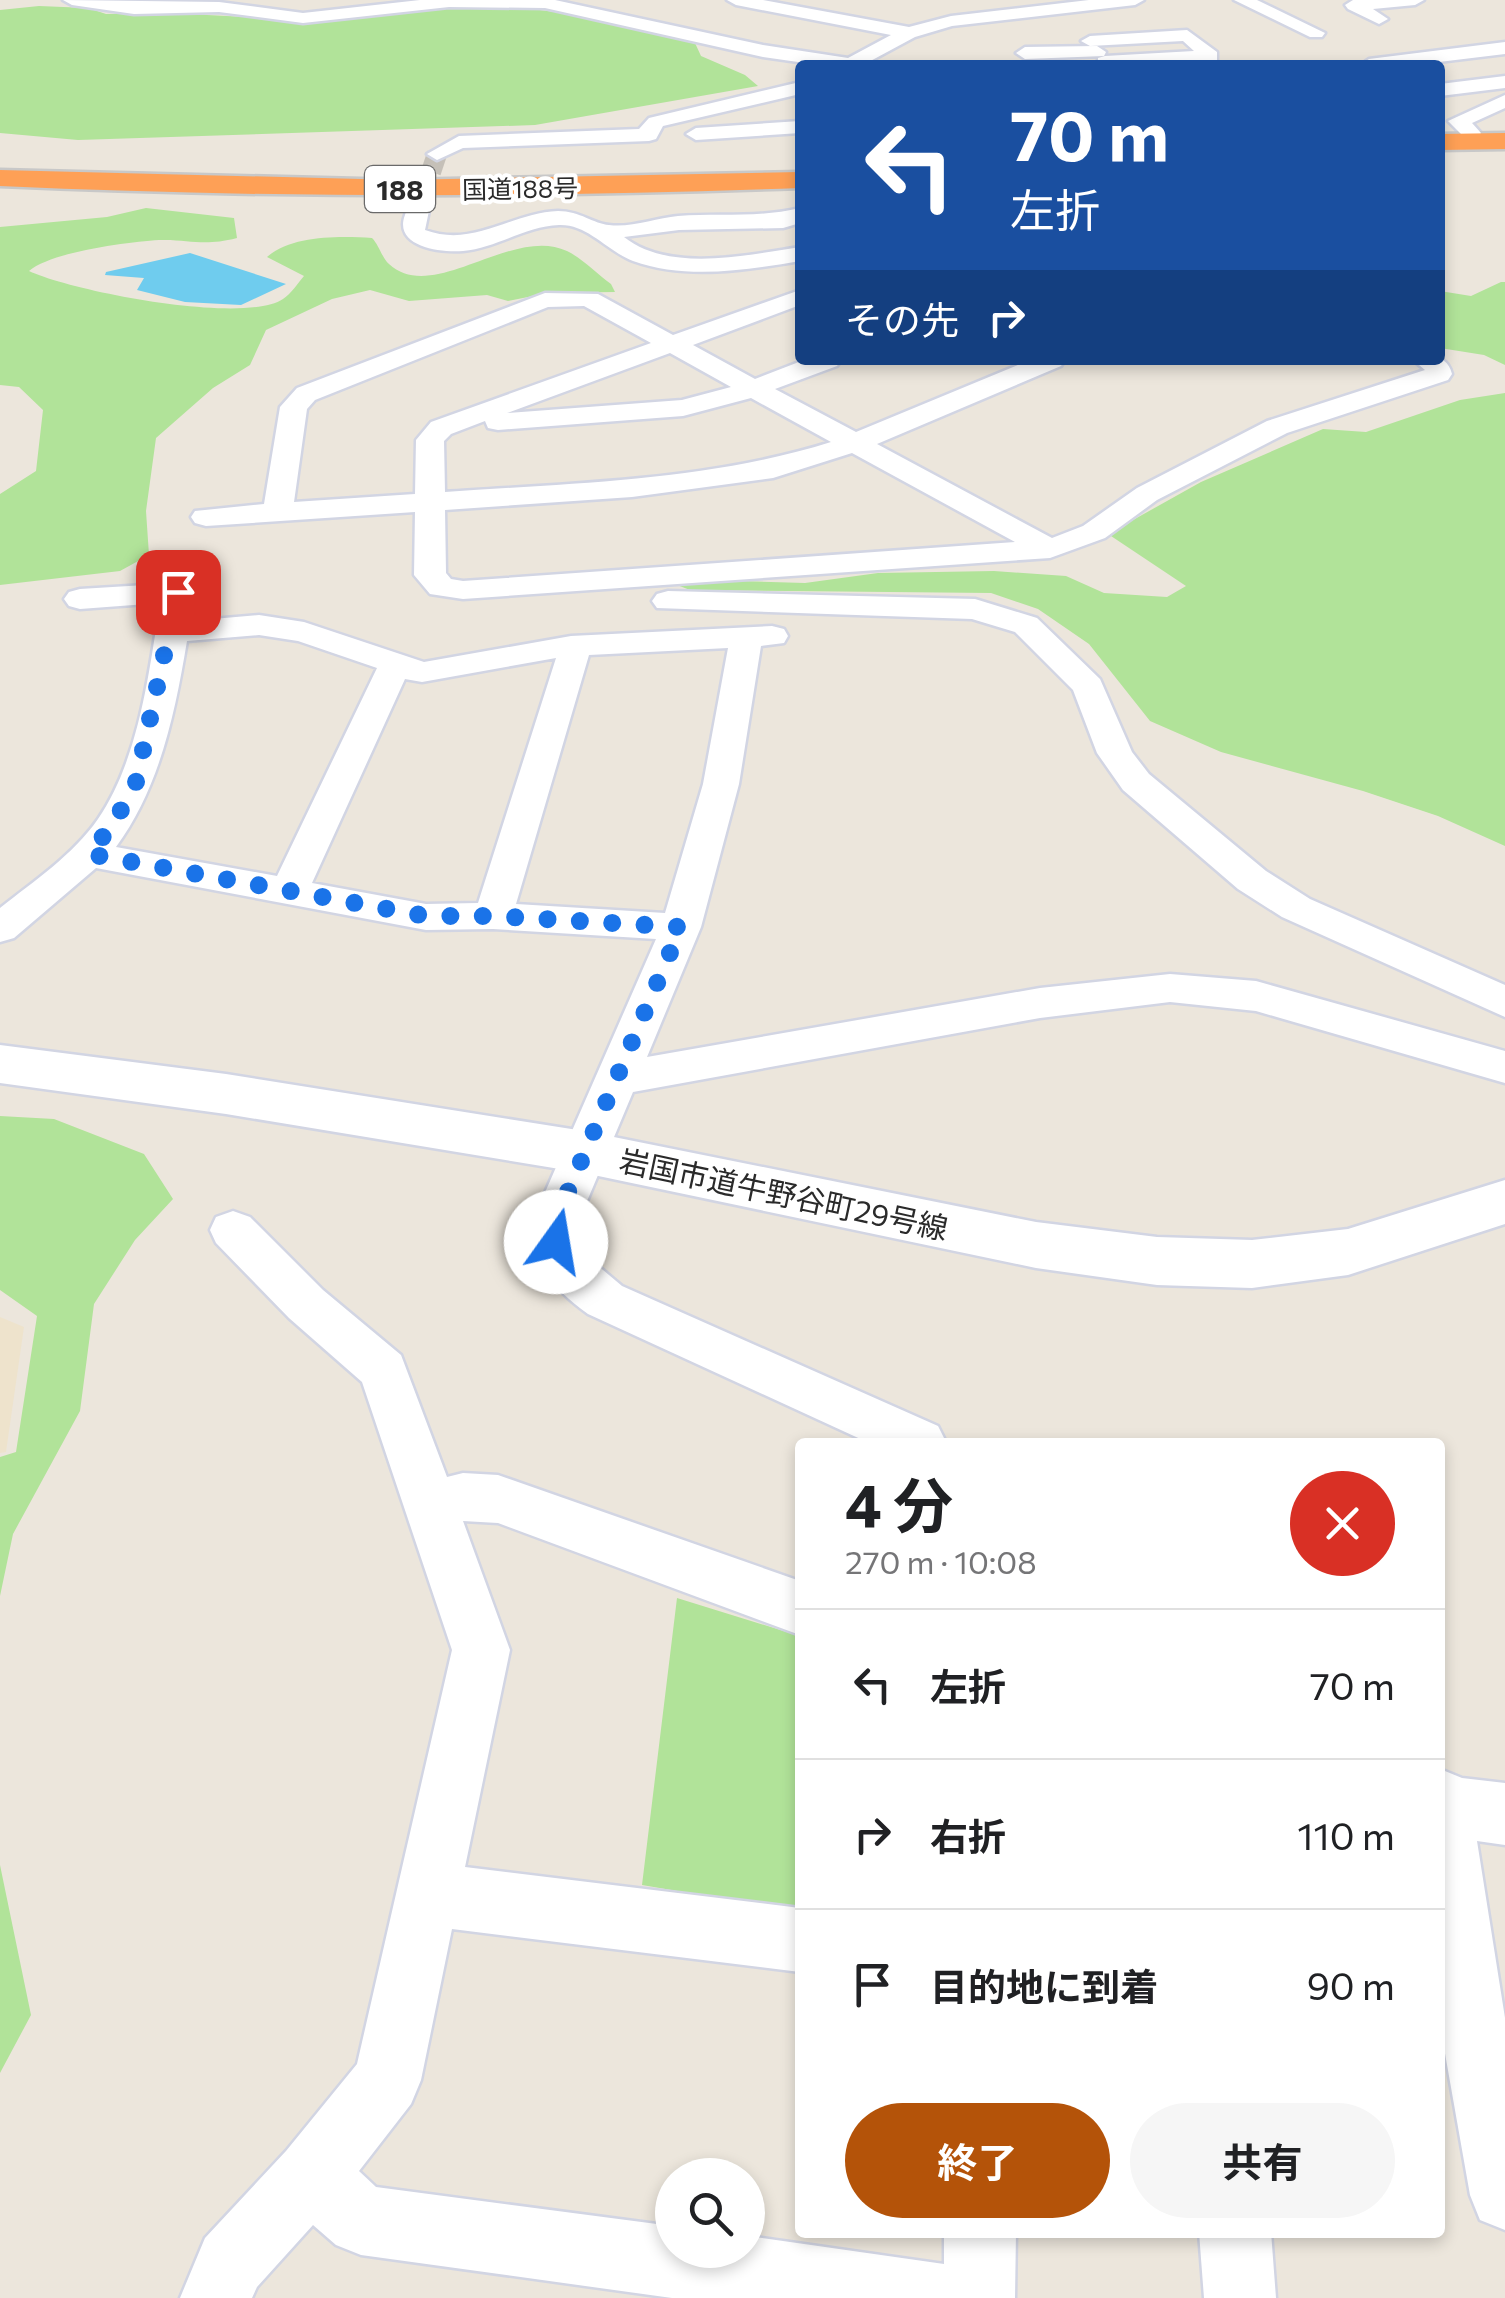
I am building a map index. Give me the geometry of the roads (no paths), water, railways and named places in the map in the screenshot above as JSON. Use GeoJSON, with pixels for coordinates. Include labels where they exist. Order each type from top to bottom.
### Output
{"type":"FeatureCollection","features":[{"type":"Feature","properties":{"kind":"highway"},"geometry":{"type":"LineString","coordinates":[[1458,134],[1503,147]]}},
{"type":"Feature","properties":{"kind":"highway","name":"国道188号"},"geometry":{"type":"LineString","coordinates":[[0,178],[301,190],[713,171],[795,179]]}},
{"type":"Feature","properties":{"kind":"street"},"geometry":{"type":"LineString","coordinates":[[72,0],[134,9],[219,7],[303,18],[457,1],[545,1],[762,51],[822,60]]}},
{"type":"Feature","properties":{"kind":"street"},"geometry":{"type":"LineString","coordinates":[[343,0],[363,12]]}},
{"type":"Feature","properties":{"kind":"street"},"geometry":{"type":"LineString","coordinates":[[736,0],[909,32]]}},
{"type":"Feature","properties":{"kind":"street"},"geometry":{"type":"LineString","coordinates":[[834,0],[951,21]]}},
{"type":"Feature","properties":{"kind":"street"},"geometry":{"type":"LineString","coordinates":[[856,60],[909,32],[951,21],[1135,0]]}},
{"type":"Feature","properties":{"kind":"street"},"geometry":{"type":"LineString","coordinates":[[1243,0],[1316,33]]}},
{"type":"Feature","properties":{"kind":"street"},"geometry":{"type":"LineString","coordinates":[[1379,19],[1354,6],[1415,0]]}},
{"type":"Feature","properties":{"kind":"street"},"geometry":{"type":"LineString","coordinates":[[1062,9],[1084,25],[1100,55]]}},
{"type":"Feature","properties":{"kind":"street"},"geometry":{"type":"LineString","coordinates":[[650,25],[676,15]]}},
{"type":"Feature","properties":{"kind":"street"},"geometry":{"type":"LineString","coordinates":[[1241,21],[1278,16]]}},
{"type":"Feature","properties":{"kind":"street"},"geometry":{"type":"LineString","coordinates":[[1025,53],[1100,55],[1210,56],[1187,35],[1100,55]]}},
{"type":"Feature","properties":{"kind":"street"},"geometry":{"type":"LineString","coordinates":[[1423,40],[1453,54]]}},
{"type":"Feature","properties":{"kind":"street"},"geometry":{"type":"LineString","coordinates":[[845,41],[880,47]]}},
{"type":"Feature","properties":{"kind":"street"},"geometry":{"type":"LineString","coordinates":[[1407,60],[1505,48]]}},
{"type":"Feature","properties":{"kind":"street"},"geometry":{"type":"LineString","coordinates":[[1445,89],[1505,82]]}},
{"type":"Feature","properties":{"kind":"street"},"geometry":{"type":"LineString","coordinates":[[648,135],[649,127],[656,122],[795,89]]}},
{"type":"Feature","properties":{"kind":"street"},"geometry":{"type":"LineString","coordinates":[[1458,134],[1458,121],[1505,100]]}},
{"type":"Feature","properties":{"kind":"street"},"geometry":{"type":"LineString","coordinates":[[432,169],[459,142],[795,127]]}},
{"type":"Feature","properties":{"kind":"street"},"geometry":{"type":"LineString","coordinates":[[419,206],[412,226],[415,234],[443,245],[484,242],[520,225],[543,220],[582,222],[633,252],[690,264],[750,262],[795,255]]}},
{"type":"Feature","properties":{"kind":"street"},"geometry":{"type":"LineString","coordinates":[[604,233],[678,223],[783,221],[795,217]]}},
{"type":"Feature","properties":{"kind":"street"},"geometry":{"type":"LineString","coordinates":[[795,298],[442,428],[430,440],[430,575],[441,588],[463,590],[1050,549],[1094,532],[1147,494],[1277,427],[1439,374],[1435,365]]}},
{"type":"Feature","properties":{"kind":"street"},"geometry":{"type":"LineString","coordinates":[[278,510],[294,407],[306,394],[544,300],[590,300],[1050,549]]}},
{"type":"Feature","properties":{"kind":"street"},"geometry":{"type":"LineString","coordinates":[[474,416],[497,422],[683,408],[752,389],[815,365]]}},
{"type":"Feature","properties":{"kind":"street"},"geometry":{"type":"LineString","coordinates":[[206,517],[715,479],[773,469],[852,444],[1040,365]]}},
{"type":"Feature","properties":{"kind":"street"},"geometry":{"type":"LineString","coordinates":[[543,584],[580,598],[974,609],[1026,625],[1088,686],[1115,754],[1136,782],[1240,870],[1296,908],[1505,1002]]}},
{"type":"Feature","properties":{"kind":"street"},"geometry":{"type":"LineString","coordinates":[[0,929],[89,854],[114,823],[136,782],[178,592],[80,599]]}},
{"type":"Feature","properties":{"kind":"street"},"geometry":{"type":"LineString","coordinates":[[172,632],[260,626],[304,632],[422,672],[571,646],[890,631],[910,626],[917,606]]}},
{"type":"Feature","properties":{"kind":"street"},"geometry":{"type":"LineString","coordinates":[[746,636],[721,784],[681,927],[559,1213],[556,1242],[566,1273],[605,1300],[911,1438]]}},
{"type":"Feature","properties":{"kind":"street"},"geometry":{"type":"LineString","coordinates":[[493,916],[572,658],[571,646]]}},
{"type":"Feature","properties":{"kind":"street"},"geometry":{"type":"LineString","coordinates":[[286,893],[299,873],[390,674],[400,666]]}},
{"type":"Feature","properties":{"kind":"street"},"geometry":{"type":"LineString","coordinates":[[89,854],[426,916],[681,927]]}},
{"type":"Feature","properties":{"kind":"street"},"geometry":{"type":"LineString","coordinates":[[615,1079],[1040,1003],[1170,988],[1256,996],[1505,1067]]}},
{"type":"Feature","properties":{"kind":"street","name":"岩国市道牛野谷町29号線"},"geometry":{"type":"LineString","coordinates":[[0,1064],[226,1094],[584,1152],[1036,1245],[1157,1261],[1252,1264],[1348,1252],[1505,1202]]}},
{"type":"Feature","properties":{"kind":"street"},"geometry":{"type":"LineString","coordinates":[[216,2298],[230,2263],[312,2176],[387,2080],[482,1650],[383,1370],[306,1304],[233,1230]]}},
{"type":"Feature","properties":{"kind":"street"},"geometry":{"type":"LineString","coordinates":[[433,1506],[463,1497],[498,1499],[795,1606]]}},
{"type":"Feature","properties":{"kind":"street"},"geometry":{"type":"LineString","coordinates":[[1445,1804],[1505,1814]]}},
{"type":"Feature","properties":{"kind":"street"},"geometry":{"type":"LineString","coordinates":[[1445,1862],[1456,2023],[1505,2195]]}},
{"type":"Feature","properties":{"kind":"street"},"geometry":{"type":"LineString","coordinates":[[428,1894],[795,1939]]}},
{"type":"Feature","properties":{"kind":"street"},"geometry":{"type":"LineString","coordinates":[[312,2176],[362,2220],[938,2298]]}},
{"type":"Feature","properties":{"kind":"street"},"geometry":{"type":"LineString","coordinates":[[979,2298],[980,2238]]}},
{"type":"Feature","properties":{"kind":"street"},"geometry":{"type":"LineString","coordinates":[[1236,2238],[1240,2298]]}},
{"type":"Feature","properties":{"kind":"water"},"geometry":{"type":"Polygon","coordinates":[[[190,253],[286,284],[241,305],[185,302],[137,290],[144,278],[105,275],[190,253]]]}},
{"type":"Feature","properties":{"kind":"tunnel"},"geometry":{"type":"LineString","coordinates":[[431,172],[437,154]]}}]}
